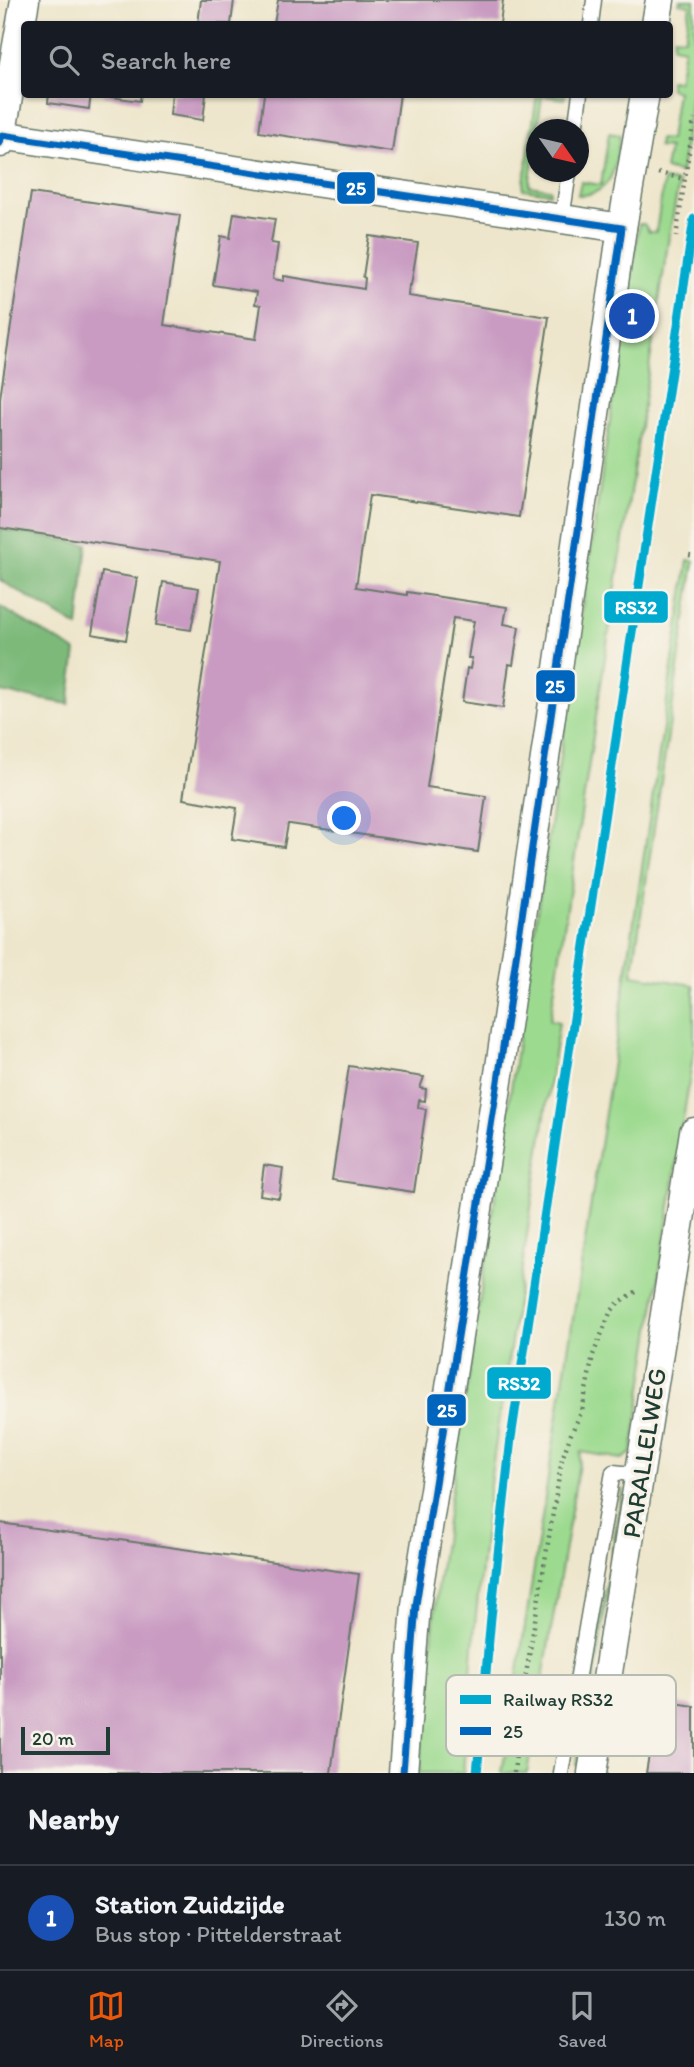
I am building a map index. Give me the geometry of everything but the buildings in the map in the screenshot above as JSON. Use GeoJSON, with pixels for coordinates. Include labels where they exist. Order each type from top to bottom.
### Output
{"type":"FeatureCollection","features":[{"type":"Feature","properties":{"kind":"street"},"geometry":{"type":"LineString","coordinates":[[21,21],[25,0]]}},
{"type":"Feature","properties":{"kind":"street"},"geometry":{"type":"LineString","coordinates":[[656,21],[660,0]]}},
{"type":"Feature","properties":{"kind":"street"},"geometry":{"type":"LineString","coordinates":[[21,23],[1,138],[622,228]]}},
{"type":"Feature","properties":{"kind":"street"},"geometry":{"type":"LineString","coordinates":[[403,1773],[416,1605],[500,1067],[622,228],[644,98]]}},
{"type":"Feature","properties":{"kind":"street","name":"PARALLELWEG"},"geometry":{"type":"LineString","coordinates":[[608,1675],[694,1132]]}},
{"type":"Feature","properties":{"kind":"lane"},"geometry":{"type":"LineString","coordinates":[[591,21],[594,0]]}},
{"type":"Feature","properties":{"kind":"lane"},"geometry":{"type":"LineString","coordinates":[[577,119],[579,98]]}},
{"type":"Feature","properties":{"kind":"lane"},"geometry":{"type":"LineString","coordinates":[[562,219],[568,182]]}},
{"type":"Feature","properties":{"kind":"lane"},"geometry":{"type":"LineString","coordinates":[[578,1675],[613,1472],[641,1475]]}},
{"type":"Feature","properties":{"kind":"path"},"geometry":{"type":"LineString","coordinates":[[676,237],[694,119]]}},
{"type":"Feature","properties":{"kind":"path"},"geometry":{"type":"LineString","coordinates":[[660,173],[685,179]]}},
{"type":"Feature","properties":{"kind":"path"},"geometry":{"type":"LineString","coordinates":[[526,1675],[562,1459],[582,1411],[593,1355],[610,1313],[618,1303],[642,1289]]}},
{"type":"Feature","properties":{"kind":"green space"},"geometry":{"type":"Polygon","coordinates":[[[680,0],[694,0],[694,71],[681,173],[665,169],[669,148],[658,147],[659,139],[670,140],[677,91],[673,90],[673,80],[678,81],[684,48],[673,46],[674,37],[685,38],[690,5],[679,3],[680,0]]]}},
{"type":"Feature","properties":{"kind":"green space"},"geometry":{"type":"Polygon","coordinates":[[[537,98],[542,98],[539,119],[533,119],[537,98]]]}},
{"type":"Feature","properties":{"kind":"green space"},"geometry":{"type":"Polygon","coordinates":[[[609,133],[620,135],[615,166],[606,184],[590,194],[578,195],[581,182],[601,185],[609,133]]]}},
{"type":"Feature","properties":{"kind":"green space"},"geometry":{"type":"Polygon","coordinates":[[[526,169],[526,182],[530,182],[529,186],[550,189],[550,193],[523,189],[526,169]]]}},
{"type":"Feature","properties":{"kind":"green space"},"geometry":{"type":"Polygon","coordinates":[[[664,180],[679,183],[550,1020],[559,1022],[491,1475],[471,1675],[446,1675],[446,1756],[464,1756],[463,1773],[419,1773],[437,1589],[639,224],[644,224],[649,232],[656,232],[664,180]]]}},
{"type":"Feature","properties":{"kind":"green space"},"geometry":{"type":"Polygon","coordinates":[[[0,529],[87,544],[78,627],[0,580],[0,529]]]}},
{"type":"Feature","properties":{"kind":"green space"},"geometry":{"type":"Polygon","coordinates":[[[688,560],[694,561],[632,975],[694,985],[694,1049],[632,1453],[622,1459],[581,1452],[543,1675],[517,1675],[688,560]]]}},
{"type":"Feature","properties":{"kind":"green space"},"geometry":{"type":"Polygon","coordinates":[[[0,607],[76,651],[69,704],[0,692],[0,607]]]}},
{"type":"Feature","properties":{"kind":"green space"},"geometry":{"type":"Polygon","coordinates":[[[624,1488],[595,1675],[591,1675],[624,1488]]]}},
{"type":"Feature","properties":{"kind":"green space"},"geometry":{"type":"Polygon","coordinates":[[[505,1756],[530,1756],[527,1773],[502,1773],[505,1756]]]}},
{"type":"Feature","properties":{"kind":"green space"},"geometry":{"type":"Polygon","coordinates":[[[578,1756],[583,1756],[581,1766],[576,1765],[578,1756]]]}},
{"type":"Feature","properties":{"kind":"rail line","name":"RS32"},"geometry":{"type":"LineString","coordinates":[[486,1675],[511,1438],[694,219]]}},
{"type":"Feature","properties":{"kind":"rail line","name":"RS32"},"geometry":{"type":"LineString","coordinates":[[477,1773],[479,1756]]}},
{"type":"Feature","properties":{"kind":"transit line","name":"25"},"geometry":{"type":"LineString","coordinates":[[0,143],[2,135],[622,228],[498,1081],[416,1605],[403,1773]]}},
{"type":"Feature","properties":{"kind":"place","name":"Station Zuidzijde"},"geometry":{"type":"Point","coordinates":[632,316]}}]}
